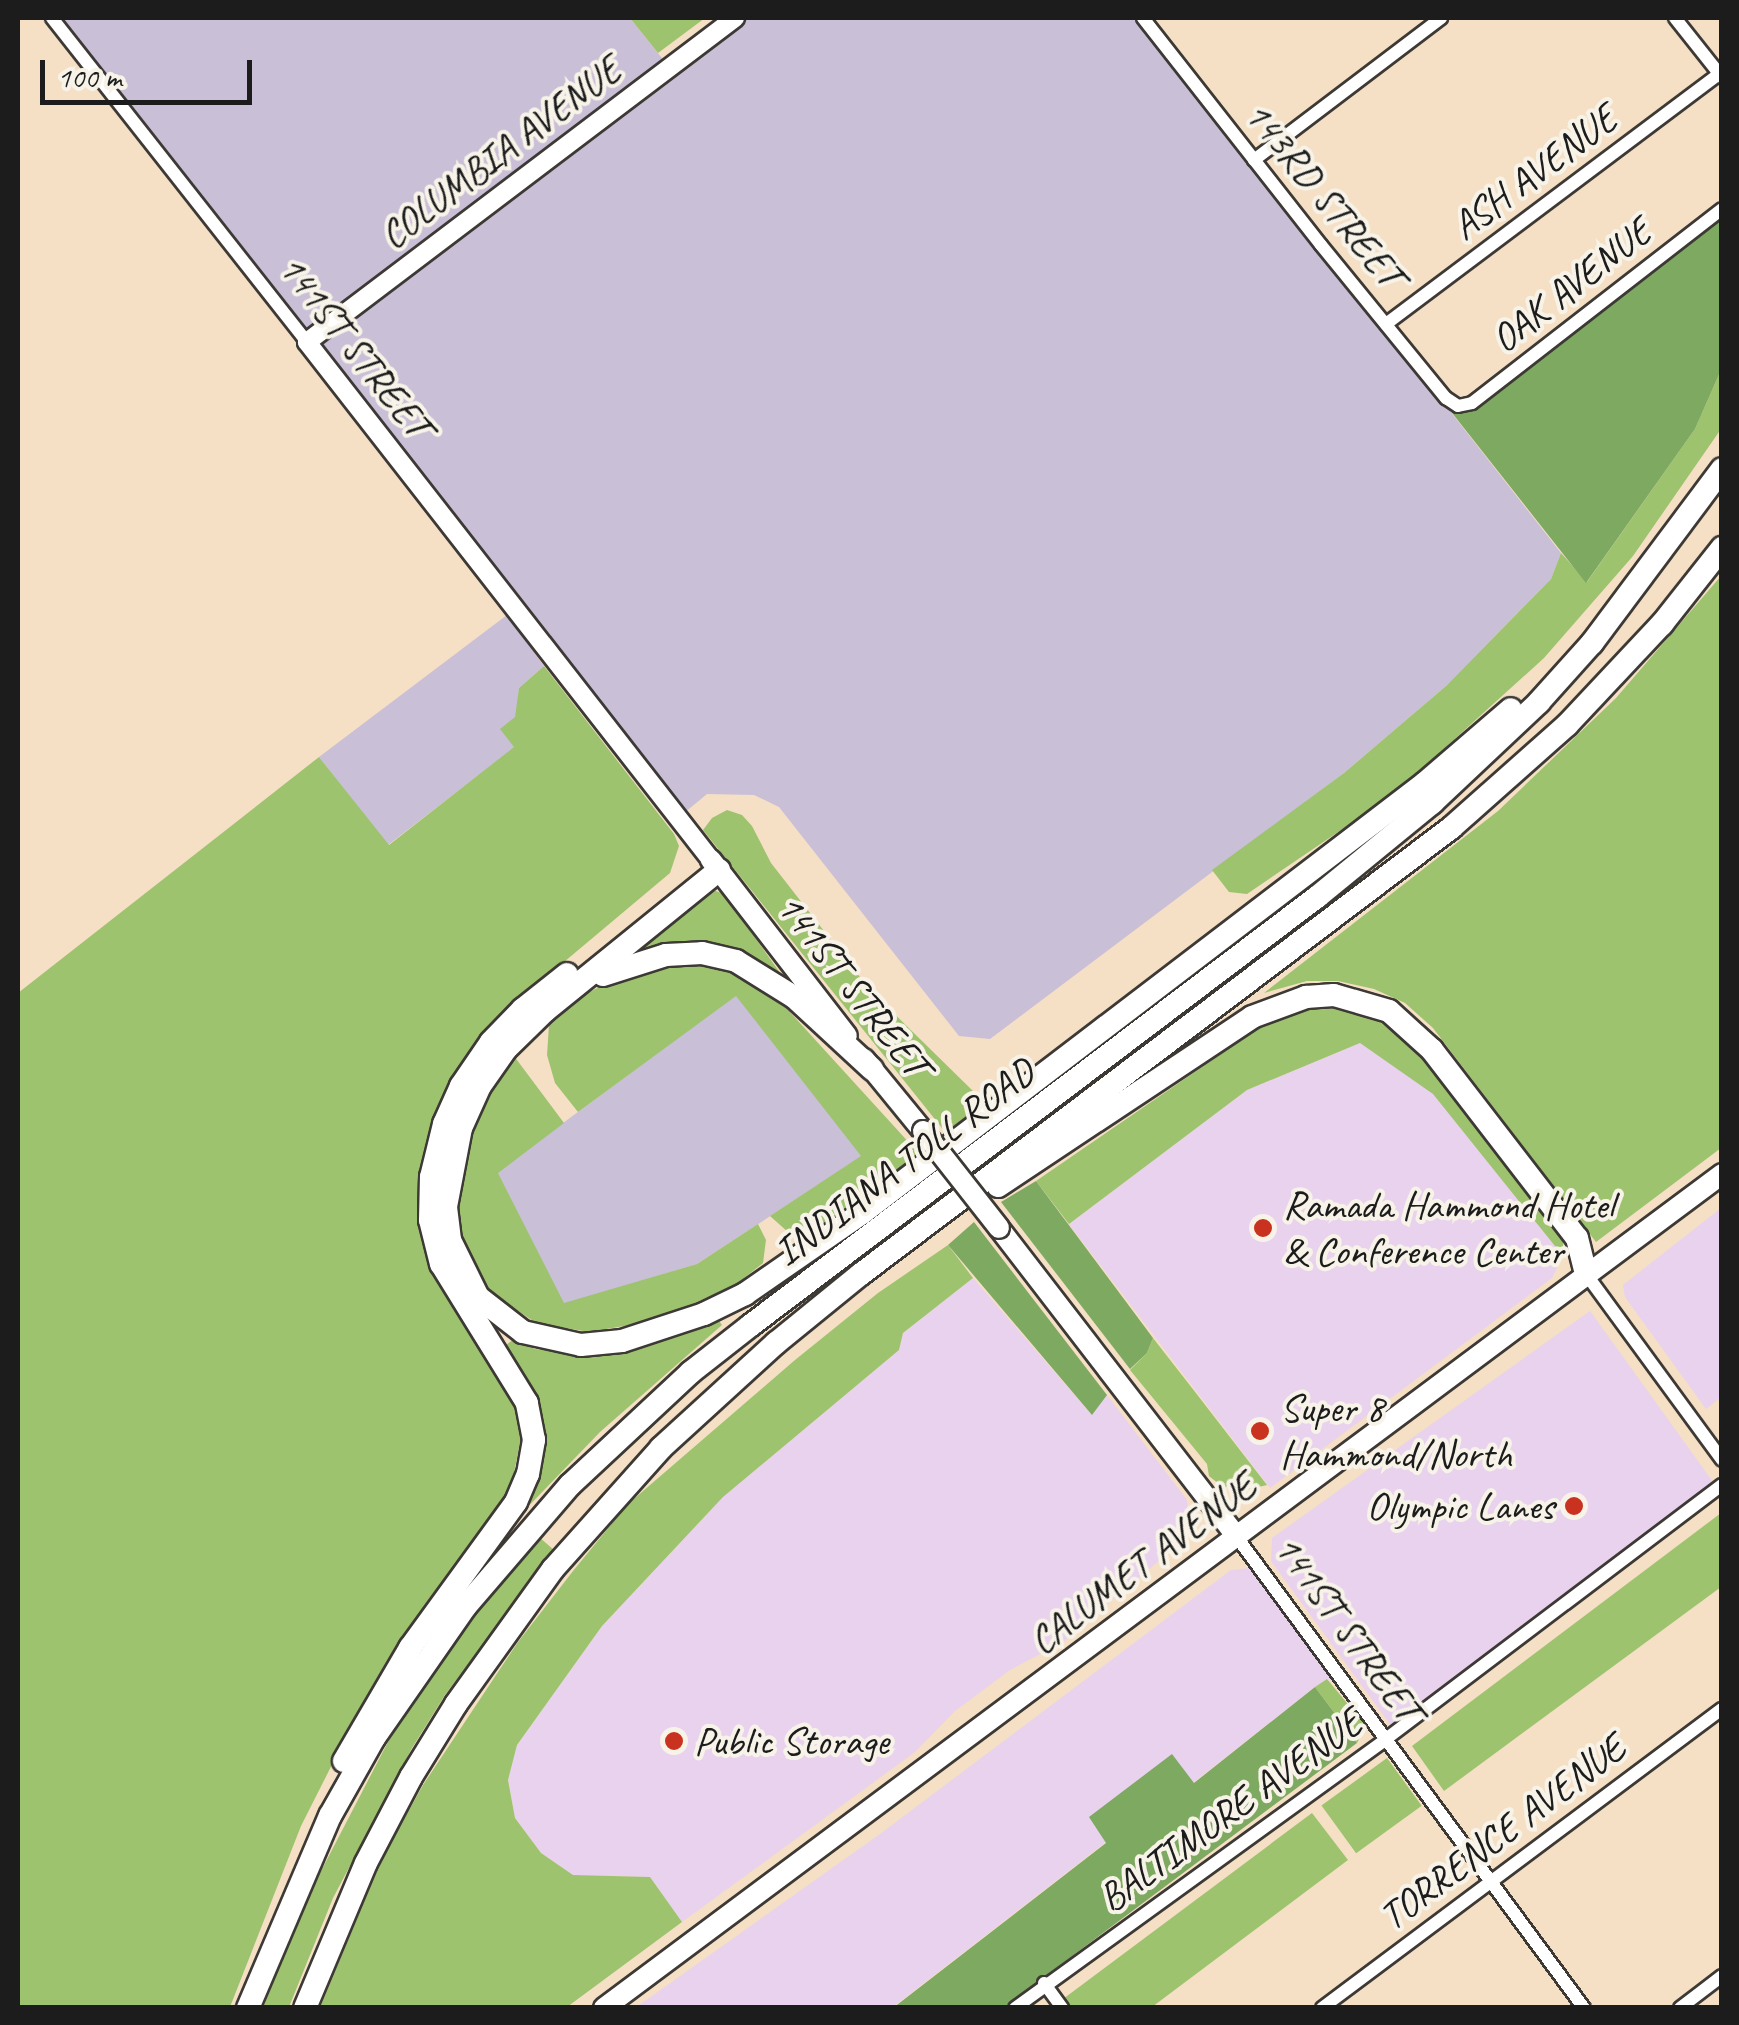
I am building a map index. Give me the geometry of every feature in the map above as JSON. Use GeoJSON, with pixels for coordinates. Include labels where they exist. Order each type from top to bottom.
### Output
{"type":"FeatureCollection","features":[{"type":"Feature","properties":{"kind":"highway","name":"INDIANA TOLL ROAD"},"geometry":{"type":"LineString","coordinates":[[248,2008],[330,1816],[417,1672],[520,1540],[626,1430],[750,1325],[1380,847],[1487,752],[1592,644],[1722,468]]}},
{"type":"Feature","properties":{"kind":"highway","name":"INDIANA TOLL ROAD"},"geometry":{"type":"LineString","coordinates":[[304,2008],[366,1863],[410,1776],[456,1704],[553,1569],[660,1448],[714,1397],[936,1216],[1450,828],[1567,726],[1662,624],[1722,548]]}},
{"type":"Feature","properties":{"kind":"highway"},"geometry":{"type":"LineString","coordinates":[[715,865],[506,1049],[480,1086],[460,1128],[446,1208],[450,1240],[478,1297],[523,1332],[582,1345],[662,1330],[745,1294],[862,1213],[1424,783],[1592,644]]}},
{"type":"Feature","properties":{"kind":"highway"},"geometry":{"type":"LineString","coordinates":[[282,1921],[294,1863],[361,1728],[410,1648],[516,1502],[528,1474],[534,1440],[527,1404],[441,1264],[430,1220],[432,1177],[444,1124],[461,1086],[491,1042],[522,1008],[715,865]]}},
{"type":"Feature","properties":{"kind":"highway"},"geometry":{"type":"LineString","coordinates":[[545,1011],[628,964],[666,954],[702,953],[736,960],[766,977],[794,997],[872,1069]]}},
{"type":"Feature","properties":{"kind":"highway"},"geometry":{"type":"LineString","coordinates":[[936,1216],[1008,1181],[1252,1016],[1306,997],[1334,996],[1389,1012],[1432,1050],[1577,1238],[1586,1274]]}},
{"type":"Feature","properties":{"kind":"main road","name":"141ST STREET"},"geometry":{"type":"LineString","coordinates":[[715,865],[1236,1536]]}},
{"type":"Feature","properties":{"kind":"main road","name":"CALUMET AVENUE"},"geometry":{"type":"LineString","coordinates":[[604,2008],[1722,1174]]}},
{"type":"Feature","properties":{"kind":"street","name":"141ST STREET"},"geometry":{"type":"LineString","coordinates":[[52,18],[715,865]]}},
{"type":"Feature","properties":{"kind":"street","name":"COLUMBIA AVENUE"},"geometry":{"type":"LineString","coordinates":[[307,342],[735,18]]}},
{"type":"Feature","properties":{"kind":"street","name":"143RD STREET"},"geometry":{"type":"LineString","coordinates":[[1143,18],[1446,398],[1458,406]]}},
{"type":"Feature","properties":{"kind":"street"},"geometry":{"type":"LineString","coordinates":[[1254,160],[1441,18]]}},
{"type":"Feature","properties":{"kind":"street"},"geometry":{"type":"LineString","coordinates":[[1674,18],[1721,74]]}},
{"type":"Feature","properties":{"kind":"street","name":"ASH AVENUE"},"geometry":{"type":"LineString","coordinates":[[1386,324],[1721,74]]}},
{"type":"Feature","properties":{"kind":"street","name":"OAK AVENUE"},"geometry":{"type":"LineString","coordinates":[[1458,406],[1472,404],[1722,208]]}},
{"type":"Feature","properties":{"kind":"street"},"geometry":{"type":"LineString","coordinates":[[1586,1274],[1722,1460]]}},
{"type":"Feature","properties":{"kind":"street","name":"BALTIMORE AVENUE"},"geometry":{"type":"LineString","coordinates":[[1015,2008],[1044,1983],[1386,1739],[1722,1484]]}},
{"type":"Feature","properties":{"kind":"street","name":"141ST STREET"},"geometry":{"type":"LineString","coordinates":[[1236,1536],[1584,2008]]}},
{"type":"Feature","properties":{"kind":"street","name":"TORRENCE AVENUE"},"geometry":{"type":"LineString","coordinates":[[1322,2008],[1722,1709]]}},
{"type":"Feature","properties":{"kind":"street"},"geometry":{"type":"LineString","coordinates":[[1680,2008],[1722,1976]]}},
{"type":"Feature","properties":{"kind":"street"},"geometry":{"type":"LineString","coordinates":[[1044,1983],[1062,2008]]}},
{"type":"Feature","properties":{"kind":"shaded area"},"geometry":{"type":"Polygon","coordinates":[[[52,18],[630,18],[669,67],[735,18],[1143,18],[1561,553],[1551,579],[1446,686],[1344,773],[990,1039],[959,1036],[779,807],[754,795],[707,794],[678,818],[52,18]]]}},
{"type":"Feature","properties":{"kind":"shaded area"},"geometry":{"type":"Polygon","coordinates":[[[507,615],[544,666],[519,688],[515,747],[388,845],[319,757],[507,615]]]}},
{"type":"Feature","properties":{"kind":"shaded area"},"geometry":{"type":"Polygon","coordinates":[[[736,995],[862,1156],[697,1264],[564,1304],[497,1172],[736,995]]]}},
{"type":"Feature","properties":{"kind":"shaded area"},"geometry":{"type":"Polygon","coordinates":[[[1360,1043],[1433,1093],[1563,1256],[1552,1278],[1270,1488],[1069,1224],[1247,1090],[1360,1043]]]}},
{"type":"Feature","properties":{"kind":"shaded area"},"geometry":{"type":"Polygon","coordinates":[[[1721,1208],[1721,1397],[1706,1409],[1625,1297],[1623,1285],[1721,1208]]]}},
{"type":"Feature","properties":{"kind":"shaded area"},"geometry":{"type":"Polygon","coordinates":[[[973,1278],[1091,1414],[1107,1395],[1187,1500],[1188,1530],[1174,1548],[1063,1642],[1010,1670],[955,1711],[915,1752],[682,1922],[650,1877],[573,1875],[541,1853],[515,1818],[508,1780],[517,1745],[602,1626],[723,1497],[899,1350],[903,1333],[973,1278]]]}},
{"type":"Feature","properties":{"kind":"shaded area"},"geometry":{"type":"Polygon","coordinates":[[[1590,1311],[1713,1482],[1392,1727],[1271,1561],[1272,1538],[1590,1311]]]}},
{"type":"Feature","properties":{"kind":"shaded area"},"geometry":{"type":"Polygon","coordinates":[[[1250,1568],[1333,1682],[1327,1679],[1315,1687],[1193,1783],[1172,1754],[1106,1842],[893,2007],[635,2008],[880,1834],[1231,1570],[1250,1568]]]}},
{"type":"Feature","properties":{"kind":"green space"},"geometry":{"type":"Polygon","coordinates":[[[630,18],[705,18],[658,53],[630,18]]]}},
{"type":"Feature","properties":{"kind":"green space"},"geometry":{"type":"Polygon","coordinates":[[[1721,209],[1721,370],[1695,429],[1586,583],[1449,409],[1721,209]]]}},
{"type":"Feature","properties":{"kind":"green space"},"geometry":{"type":"Polygon","coordinates":[[[1721,370],[1721,429],[1633,556],[1544,658],[1394,794],[1247,894],[1229,892],[1212,870],[1344,773],[1446,686],[1551,579],[1561,553],[1587,582],[1695,429],[1721,370]]]}},
{"type":"Feature","properties":{"kind":"green space"},"geometry":{"type":"Polygon","coordinates":[[[1721,576],[1721,1148],[1596,1242],[1433,1028],[1405,1003],[1374,989],[1338,981],[1307,981],[1264,993],[1498,811],[1616,698],[1721,576]]]}},
{"type":"Feature","properties":{"kind":"green space"},"geometry":{"type":"Polygon","coordinates":[[[544,666],[674,834],[679,846],[670,873],[533,988],[421,1190],[422,1240],[438,1284],[516,1408],[522,1433],[511,1488],[393,1658],[347,1735],[301,1826],[230,2007],[18,2008],[18,993],[319,757],[389,845],[514,747],[500,729],[515,717],[519,688],[544,666]]]}},
{"type":"Feature","properties":{"kind":"green space"},"geometry":{"type":"Polygon","coordinates":[[[727,810],[742,815],[752,826],[771,863],[870,990],[974,1092],[979,1103],[976,1114],[950,1138],[703,830],[712,818],[727,810]]]}},
{"type":"Feature","properties":{"kind":"green space"},"geometry":{"type":"Polygon","coordinates":[[[703,891],[724,894],[783,977],[753,957],[702,942],[673,942],[634,951],[703,891]]]}},
{"type":"Feature","properties":{"kind":"green space"},"geometry":{"type":"Polygon","coordinates":[[[681,965],[716,966],[756,982],[788,1010],[923,1158],[814,1231],[788,1232],[770,1216],[861,1156],[736,996],[578,1112],[555,1083],[547,1055],[549,1025],[563,1008],[595,989],[634,974],[681,965]]]}},
{"type":"Feature","properties":{"kind":"green space"},"geometry":{"type":"Polygon","coordinates":[[[1344,1008],[1375,1019],[1405,1039],[1435,1072],[1554,1223],[1563,1239],[1563,1256],[1433,1094],[1360,1043],[1247,1090],[1069,1224],[1036,1181],[1272,1019],[1310,1009],[1344,1008]]]}},
{"type":"Feature","properties":{"kind":"green space"},"geometry":{"type":"Polygon","coordinates":[[[514,1056],[564,1123],[498,1173],[564,1303],[697,1264],[758,1224],[766,1240],[763,1263],[734,1286],[653,1321],[589,1332],[536,1323],[493,1294],[468,1259],[456,1217],[459,1169],[474,1122],[514,1056]]]}},
{"type":"Feature","properties":{"kind":"green space"},"geometry":{"type":"Polygon","coordinates":[[[1036,1181],[1153,1338],[1147,1353],[1130,1369],[1001,1202],[1036,1181]]]}},
{"type":"Feature","properties":{"kind":"green space"},"geometry":{"type":"Polygon","coordinates":[[[974,1222],[1107,1395],[1092,1415],[948,1245],[974,1222]]]}},
{"type":"Feature","properties":{"kind":"green space"},"geometry":{"type":"Polygon","coordinates":[[[948,1245],[973,1278],[903,1333],[899,1350],[723,1497],[602,1626],[517,1745],[508,1780],[515,1818],[541,1853],[573,1875],[650,1877],[682,1922],[567,2007],[320,2007],[382,1859],[423,1785],[518,1642],[628,1504],[795,1360],[878,1293],[948,1245]]]}},
{"type":"Feature","properties":{"kind":"green space"},"geometry":{"type":"Polygon","coordinates":[[[717,1318],[722,1325],[600,1432],[521,1514],[540,1476],[544,1426],[537,1402],[506,1345],[514,1339],[535,1349],[595,1356],[638,1349],[717,1318]]]}},
{"type":"Feature","properties":{"kind":"green space"},"geometry":{"type":"Polygon","coordinates":[[[1153,1338],[1267,1485],[1242,1491],[1235,1481],[1224,1488],[1209,1476],[1207,1464],[1130,1370],[1147,1353],[1153,1338]]]}},
{"type":"Feature","properties":{"kind":"green space"},"geometry":{"type":"Polygon","coordinates":[[[1721,1513],[1721,1587],[1444,1791],[1412,1746],[1721,1513]]]}},
{"type":"Feature","properties":{"kind":"green space"},"geometry":{"type":"Polygon","coordinates":[[[539,1537],[554,1550],[445,1695],[412,1748],[333,1898],[289,2007],[263,2008],[306,1900],[402,1715],[453,1642],[539,1537]]]}},
{"type":"Feature","properties":{"kind":"green space"},"geometry":{"type":"Polygon","coordinates":[[[1327,1679],[1366,1726],[1357,1743],[1315,1687],[1327,1679]]]}},
{"type":"Feature","properties":{"kind":"green space"},"geometry":{"type":"Polygon","coordinates":[[[1315,1687],[1357,1743],[1004,2007],[893,2008],[1106,1843],[1089,1817],[1172,1754],[1194,1783],[1315,1687]]]}},
{"type":"Feature","properties":{"kind":"green space"},"geometry":{"type":"Polygon","coordinates":[[[1387,1758],[1422,1806],[1356,1853],[1321,1806],[1387,1758]]]}},
{"type":"Feature","properties":{"kind":"green space"},"geometry":{"type":"Polygon","coordinates":[[[1312,1813],[1348,1860],[1152,2007],[1069,2007],[1063,1999],[1312,1813]]]}},
{"type":"Feature","properties":{"kind":"place","name":"Ramada Hammond Hotel & Conference Center"},"geometry":{"type":"Point","coordinates":[1263,1228]}},
{"type":"Feature","properties":{"kind":"place","name":"Super 8 Hammond/North"},"geometry":{"type":"Point","coordinates":[1260,1431]}},
{"type":"Feature","properties":{"kind":"place","name":"Olympic Lanes"},"geometry":{"type":"Point","coordinates":[1574,1506]}},
{"type":"Feature","properties":{"kind":"place","name":"Public Storage"},"geometry":{"type":"Point","coordinates":[674,1741]}}]}
